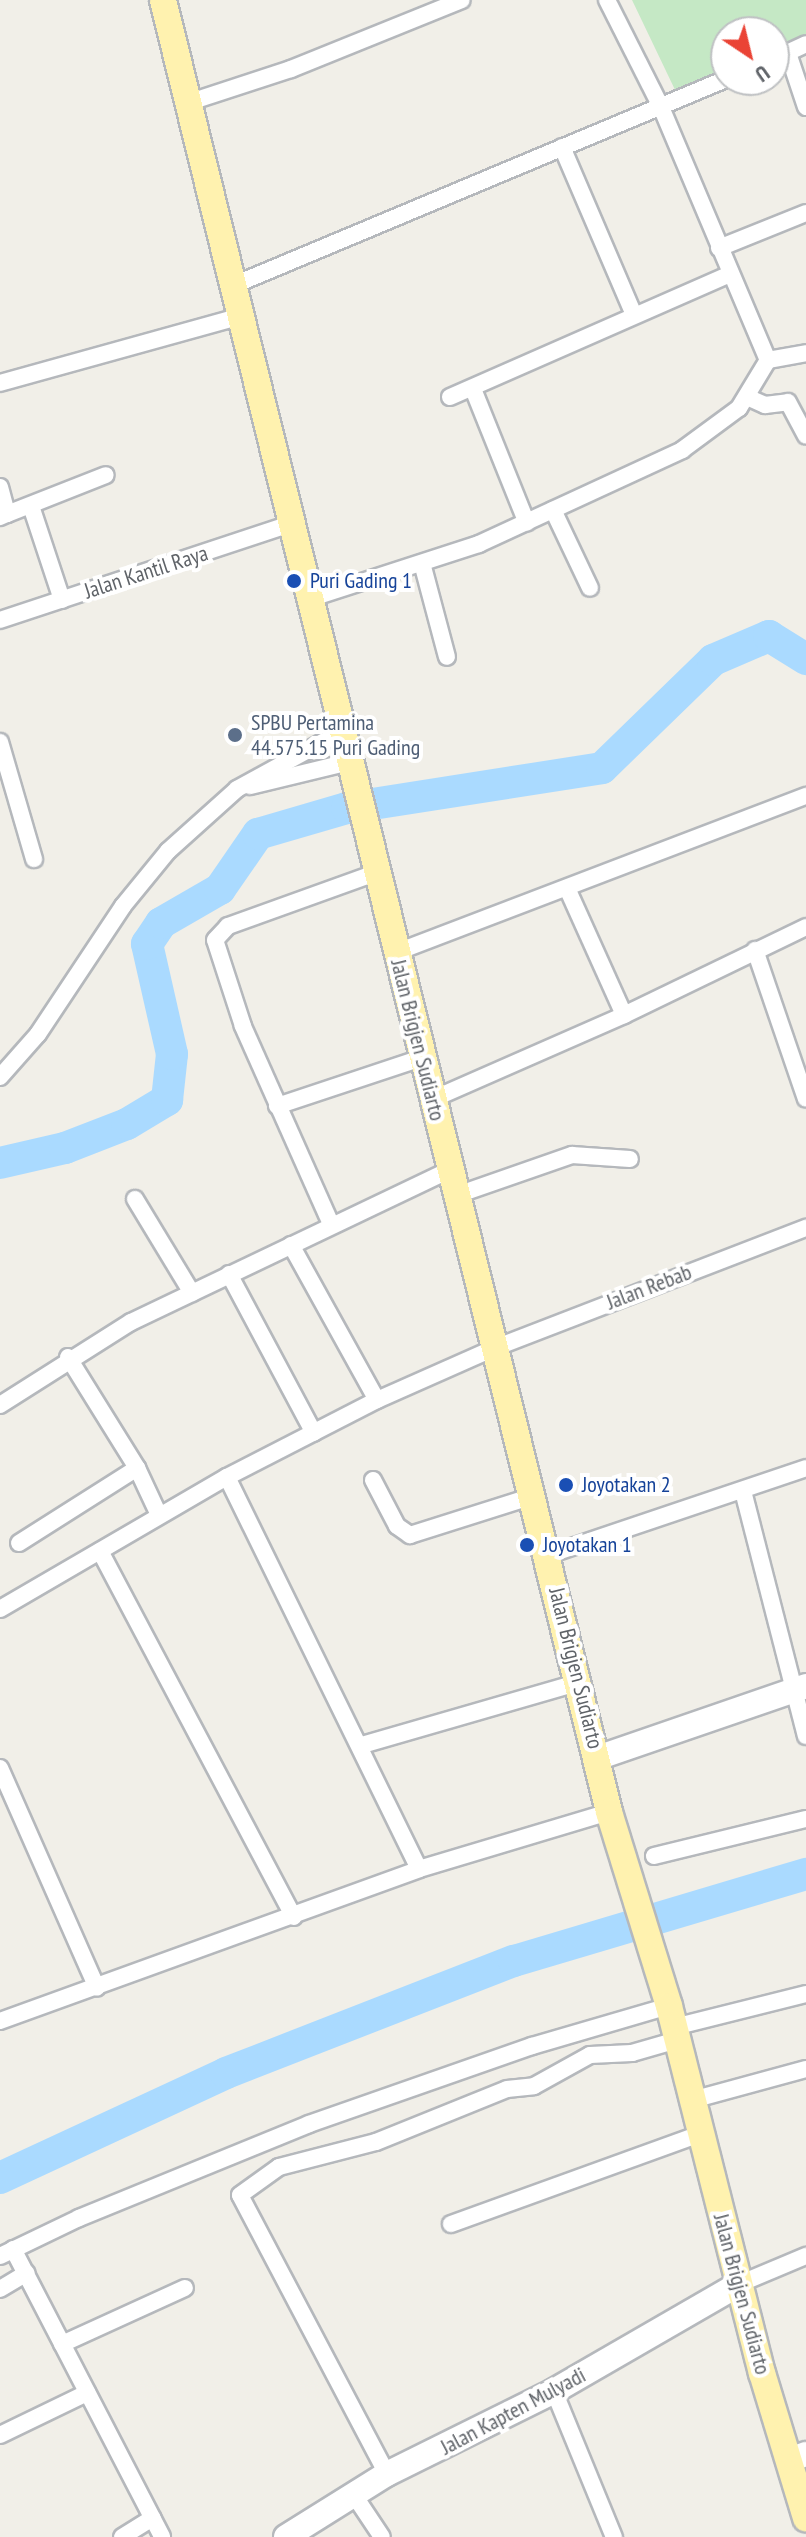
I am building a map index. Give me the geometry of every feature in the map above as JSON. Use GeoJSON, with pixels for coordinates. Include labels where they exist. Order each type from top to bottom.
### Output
{"type":"FeatureCollection","features":[{"type":"Feature","properties":{"kind":"main road","name":"Jalan Brigjen Sudiarto"},"geometry":{"type":"LineString","coordinates":[[163,0],[341,732],[424,1057],[492,1349],[548,1555],[609,1812],[673,2024],[739,2284],[798,2457],[806,2518]]}},
{"type":"Feature","properties":{"kind":"main road"},"geometry":{"type":"LineString","coordinates":[[597,1758],[800,1687]]}},
{"type":"Feature","properties":{"kind":"main road","name":"Jalan Kapten Mulyadi"},"geometry":{"type":"LineString","coordinates":[[286,2537],[387,2474],[554,2391],[739,2284]]}},
{"type":"Feature","properties":{"kind":"street"},"geometry":{"type":"LineString","coordinates":[[187,103],[379,36],[462,0]]}},
{"type":"Feature","properties":{"kind":"street"},"geometry":{"type":"LineString","coordinates":[[607,0],[661,107],[768,360]]}},
{"type":"Feature","properties":{"kind":"street"},"geometry":{"type":"LineString","coordinates":[[790,74],[806,107]]}},
{"type":"Feature","properties":{"kind":"street"},"geometry":{"type":"LineString","coordinates":[[234,285],[710,86]]}},
{"type":"Feature","properties":{"kind":"street"},"geometry":{"type":"LineString","coordinates":[[562,147],[634,315]]}},
{"type":"Feature","properties":{"kind":"street"},"geometry":{"type":"LineString","coordinates":[[719,248],[806,213]]}},
{"type":"Feature","properties":{"kind":"street"},"geometry":{"type":"LineString","coordinates":[[450,397],[730,274]]}},
{"type":"Feature","properties":{"kind":"street"},"geometry":{"type":"LineString","coordinates":[[0,383],[242,316]]}},
{"type":"Feature","properties":{"kind":"street"},"geometry":{"type":"LineString","coordinates":[[309,599],[422,563],[527,523],[682,450],[708,434],[747,397],[768,360],[806,353]]}},
{"type":"Feature","properties":{"kind":"street"},"geometry":{"type":"LineString","coordinates":[[473,389],[527,523]]}},
{"type":"Feature","properties":{"kind":"street"},"geometry":{"type":"LineString","coordinates":[[747,397],[765,405],[788,402],[806,436]]}},
{"type":"Feature","properties":{"kind":"street"},"geometry":{"type":"LineString","coordinates":[[0,487],[4,516],[106,475]]}},
{"type":"Feature","properties":{"kind":"street"},"geometry":{"type":"LineString","coordinates":[[31,506],[62,600]]}},
{"type":"Feature","properties":{"kind":"street"},"geometry":{"type":"LineString","coordinates":[[553,510],[590,588]]}},
{"type":"Feature","properties":{"kind":"street","name":"Jalan Kantil Raya"},"geometry":{"type":"LineString","coordinates":[[0,620],[291,524]]}},
{"type":"Feature","properties":{"kind":"street"},"geometry":{"type":"LineString","coordinates":[[422,563],[447,657]]}},
{"type":"Feature","properties":{"kind":"street"},"geometry":{"type":"LineString","coordinates":[[0,1077],[38,1034],[132,895],[168,851],[237,789],[341,732]]}},
{"type":"Feature","properties":{"kind":"street"},"geometry":{"type":"LineString","coordinates":[[0,742],[34,859]]}},
{"type":"Feature","properties":{"kind":"street"},"geometry":{"type":"LineString","coordinates":[[237,789],[352,773]]}},
{"type":"Feature","properties":{"kind":"street"},"geometry":{"type":"LineString","coordinates":[[397,952],[806,796]]}},
{"type":"Feature","properties":{"kind":"street"},"geometry":{"type":"LineString","coordinates":[[331,1224],[277,1106],[215,940],[242,920],[378,872]]}},
{"type":"Feature","properties":{"kind":"street"},"geometry":{"type":"LineString","coordinates":[[567,888],[624,1015]]}},
{"type":"Feature","properties":{"kind":"street"},"geometry":{"type":"LineString","coordinates":[[433,1099],[624,1015],[806,927]]}},
{"type":"Feature","properties":{"kind":"street"},"geometry":{"type":"LineString","coordinates":[[755,950],[806,1099]]}},
{"type":"Feature","properties":{"kind":"street"},"geometry":{"type":"LineString","coordinates":[[277,1106],[424,1057]]}},
{"type":"Feature","properties":{"kind":"street"},"geometry":{"type":"LineString","coordinates":[[0,1405],[68,1357],[331,1224],[453,1183],[572,1155],[630,1159]]}},
{"type":"Feature","properties":{"kind":"street"},"geometry":{"type":"LineString","coordinates":[[135,1199],[192,1293]]}},
{"type":"Feature","properties":{"kind":"street","name":"Jalan Rebab"},"geometry":{"type":"LineString","coordinates":[[0,1609],[227,1477],[377,1400],[492,1349],[806,1228]]}},
{"type":"Feature","properties":{"kind":"street"},"geometry":{"type":"LineString","coordinates":[[291,1245],[377,1400]]}},
{"type":"Feature","properties":{"kind":"street"},"geometry":{"type":"LineString","coordinates":[[229,1274],[314,1433]]}},
{"type":"Feature","properties":{"kind":"street"},"geometry":{"type":"LineString","coordinates":[[68,1357],[137,1468],[159,1515]]}},
{"type":"Feature","properties":{"kind":"street"},"geometry":{"type":"LineString","coordinates":[[19,1543],[137,1468]]}},
{"type":"Feature","properties":{"kind":"street"},"geometry":{"type":"LineString","coordinates":[[548,1555],[806,1468]]}},
{"type":"Feature","properties":{"kind":"street"},"geometry":{"type":"LineString","coordinates":[[227,1477],[362,1745],[419,1869]]}},
{"type":"Feature","properties":{"kind":"street"},"geometry":{"type":"LineString","coordinates":[[373,1480],[397,1526],[410,1535],[533,1496]]}},
{"type":"Feature","properties":{"kind":"street"},"geometry":{"type":"LineString","coordinates":[[743,1491],[800,1687],[806,1736]]}},
{"type":"Feature","properties":{"kind":"street"},"geometry":{"type":"LineString","coordinates":[[100,1551],[294,1917]]}},
{"type":"Feature","properties":{"kind":"street"},"geometry":{"type":"LineString","coordinates":[[362,1745],[580,1682]]}},
{"type":"Feature","properties":{"kind":"street"},"geometry":{"type":"LineString","coordinates":[[0,1768],[97,1988]]}},
{"type":"Feature","properties":{"kind":"street"},"geometry":{"type":"LineString","coordinates":[[0,2021],[294,1917],[419,1869],[609,1812]]}},
{"type":"Feature","properties":{"kind":"street"},"geometry":{"type":"LineString","coordinates":[[654,1856],[806,1819]]}},
{"type":"Feature","properties":{"kind":"street"},"geometry":{"type":"LineString","coordinates":[[162,2537],[27,2273],[7,2253],[309,2124],[532,2046],[673,2024],[806,1994]]}},
{"type":"Feature","properties":{"kind":"street"},"geometry":{"type":"LineString","coordinates":[[387,2474],[239,2196],[279,2167],[376,2142],[507,2089],[534,2086],[590,2055],[632,2053],[673,2024]]}},
{"type":"Feature","properties":{"kind":"street"},"geometry":{"type":"LineString","coordinates":[[692,2100],[806,2069]]}},
{"type":"Feature","properties":{"kind":"street"},"geometry":{"type":"LineString","coordinates":[[451,2224],[699,2134]]}},
{"type":"Feature","properties":{"kind":"street"},"geometry":{"type":"LineString","coordinates":[[739,2284],[806,2256]]}},
{"type":"Feature","properties":{"kind":"street"},"geometry":{"type":"LineString","coordinates":[[0,2289],[27,2273]]}},
{"type":"Feature","properties":{"kind":"street"},"geometry":{"type":"LineString","coordinates":[[62,2344],[185,2288]]}},
{"type":"Feature","properties":{"kind":"street"},"geometry":{"type":"LineString","coordinates":[[554,2391],[614,2537]]}},
{"type":"Feature","properties":{"kind":"street"},"geometry":{"type":"LineString","coordinates":[[0,2435],[87,2393]]}},
{"type":"Feature","properties":{"kind":"street"},"geometry":{"type":"LineString","coordinates":[[354,2495],[382,2537]]}},
{"type":"Feature","properties":{"kind":"street"},"geometry":{"type":"LineString","coordinates":[[122,2537],[152,2518]]}},
{"type":"Feature","properties":{"kind":"green space"},"geometry":{"type":"Polygon","coordinates":[[[632,0],[806,0],[806,34],[790,42],[790,16],[710,16],[710,79],[677,94],[632,0]]]}},
{"type":"Feature","properties":{"kind":"waterway"},"geometry":{"type":"LineString","coordinates":[[0,1163],[65,1148],[127,1124],[167,1100],[172,1054],[147,944],[161,923],[220,889],[258,834],[347,808],[602,768],[713,660],[769,636],[806,659]]}},
{"type":"Feature","properties":{"kind":"waterway"},"geometry":{"type":"LineString","coordinates":[[0,2178],[226,2073],[514,1961],[806,1874]]}},
{"type":"Feature","properties":{"kind":"place","name":"Puri Gading 1"},"geometry":{"type":"Point","coordinates":[294,581]}},
{"type":"Feature","properties":{"kind":"place","name":"SPBU Pertamina 44.575.15 Puri Gading"},"geometry":{"type":"Point","coordinates":[235,735]}},
{"type":"Feature","properties":{"kind":"place","name":"Joyotakan 2"},"geometry":{"type":"Point","coordinates":[566,1485]}},
{"type":"Feature","properties":{"kind":"place","name":"Joyotakan 1"},"geometry":{"type":"Point","coordinates":[527,1545]}}]}
